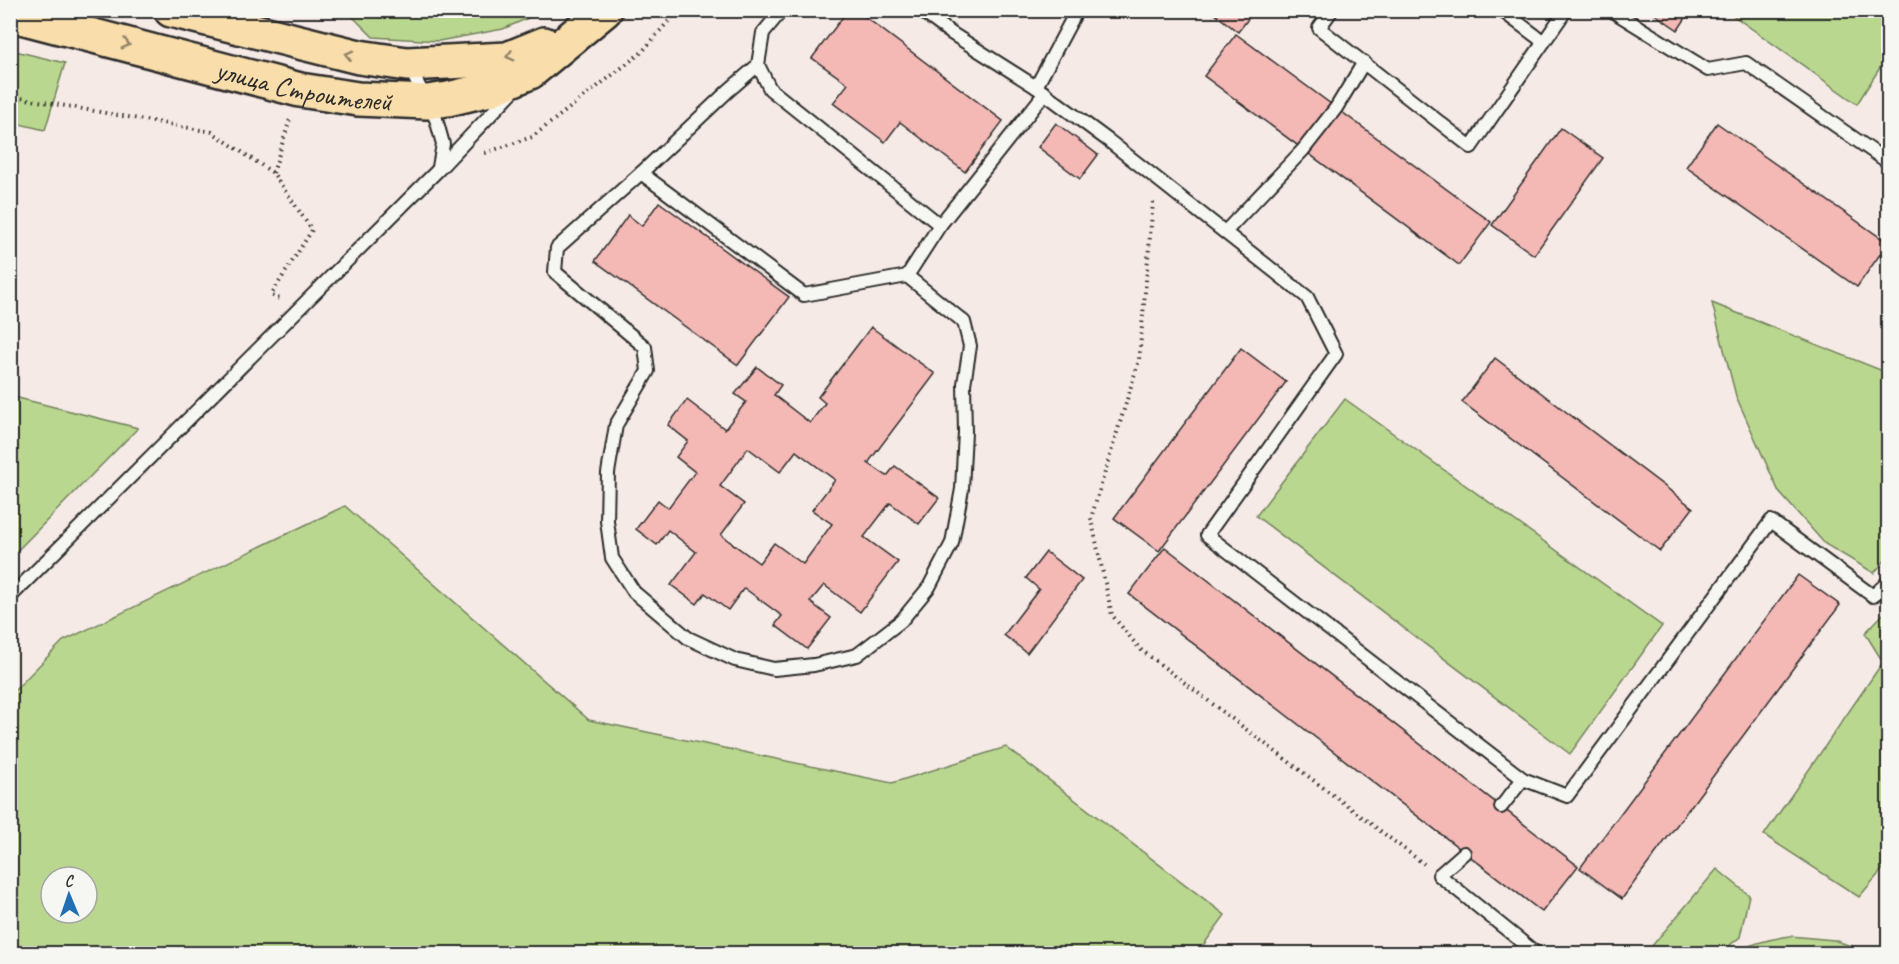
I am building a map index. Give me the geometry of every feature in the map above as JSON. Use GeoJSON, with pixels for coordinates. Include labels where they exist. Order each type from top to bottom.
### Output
{"type":"FeatureCollection","features":[{"type":"Feature","properties":{"kind":"main road","name":"улица Строителей"},"geometry":{"type":"LineString","coordinates":[[171,10],[359,57],[407,63],[507,58],[595,19]]}},
{"type":"Feature","properties":{"kind":"main road","name":"улица Строителей"},"geometry":{"type":"LineString","coordinates":[[10,14],[300,90],[358,99],[427,102],[490,89],[530,72],[595,19]]}},
{"type":"Feature","properties":{"kind":"lane"},"geometry":{"type":"LineString","coordinates":[[782,10],[763,33],[758,65],[770,89],[940,225]]}},
{"type":"Feature","properties":{"kind":"lane"},"geometry":{"type":"LineString","coordinates":[[920,10],[951,33],[1041,90],[1307,297],[1336,354],[1207,535],[1522,779],[1566,796],[1771,521],[1873,596],[1888,582]]}},
{"type":"Feature","properties":{"kind":"lane"},"geometry":{"type":"LineString","coordinates":[[641,173],[804,295],[907,276],[940,225],[1041,90],[1077,10]]}},
{"type":"Feature","properties":{"kind":"lane"},"geometry":{"type":"LineString","coordinates":[[1332,10],[1319,28],[1471,147],[1566,10]]}},
{"type":"Feature","properties":{"kind":"lane"},"geometry":{"type":"LineString","coordinates":[[1501,10],[1544,42]]}},
{"type":"Feature","properties":{"kind":"lane"},"geometry":{"type":"LineString","coordinates":[[1611,10],[1708,70],[1746,63],[1888,162]]}},
{"type":"Feature","properties":{"kind":"lane"},"geometry":{"type":"LineString","coordinates":[[1225,232],[1303,150],[1336,108],[1364,62]]}},
{"type":"Feature","properties":{"kind":"lane"},"geometry":{"type":"LineString","coordinates":[[407,63],[436,119],[443,144],[439,169]]}},
{"type":"Feature","properties":{"kind":"lane"},"geometry":{"type":"LineString","coordinates":[[758,65],[557,248],[555,272],[645,347],[648,371],[616,425],[608,473],[607,521],[612,558],[633,592],[688,638],[735,660],[774,669],[814,665],[857,655],[902,621],[929,587],[952,543],[962,489],[965,432],[964,384],[969,346],[964,322],[907,276]]}},
{"type":"Feature","properties":{"kind":"lane"},"geometry":{"type":"LineString","coordinates":[[10,597],[439,169],[530,72]]}},
{"type":"Feature","properties":{"kind":"lane"},"geometry":{"type":"LineString","coordinates":[[1501,807],[1522,779]]}},
{"type":"Feature","properties":{"kind":"lane"},"geometry":{"type":"LineString","coordinates":[[1464,853],[1439,875],[1537,954]]}},
{"type":"Feature","properties":{"kind":"path"},"geometry":{"type":"LineString","coordinates":[[439,169],[532,137],[642,52],[678,10]]}},
{"type":"Feature","properties":{"kind":"path"},"geometry":{"type":"LineString","coordinates":[[10,96],[212,132],[273,173],[312,230],[271,295],[299,308]]}},
{"type":"Feature","properties":{"kind":"path"},"geometry":{"type":"LineString","coordinates":[[1155,178],[1139,360],[1091,518],[1112,615],[1140,649],[1439,875]]}},
{"type":"Feature","properties":{"kind":"green space"},"geometry":{"type":"Polygon","coordinates":[[[349,11],[544,11],[503,29],[439,41],[373,37],[349,11]]]}},
{"type":"Feature","properties":{"kind":"green space"},"geometry":{"type":"Polygon","coordinates":[[[1727,11],[1883,11],[1888,55],[1857,104],[1727,11]]]}},
{"type":"Feature","properties":{"kind":"green space"},"geometry":{"type":"Polygon","coordinates":[[[11,50],[65,63],[45,130],[11,122],[11,50]]]}},
{"type":"Feature","properties":{"kind":"green space"},"geometry":{"type":"Polygon","coordinates":[[[1712,303],[1888,373],[1888,557],[1874,573],[1825,544],[1779,492],[1736,396],[1712,303]]]}},
{"type":"Feature","properties":{"kind":"green space"},"geometry":{"type":"Polygon","coordinates":[[[10,396],[138,428],[11,557],[10,557],[10,396]]]}},
{"type":"Feature","properties":{"kind":"green space"},"geometry":{"type":"Polygon","coordinates":[[[1345,399],[1662,626],[1570,754],[1256,516],[1345,399]]]}},
{"type":"Feature","properties":{"kind":"green space"},"geometry":{"type":"Polygon","coordinates":[[[345,506],[589,720],[892,783],[1006,747],[1225,915],[1197,954],[11,953],[11,694],[63,641],[345,506]]]}},
{"type":"Feature","properties":{"kind":"green space"},"geometry":{"type":"Polygon","coordinates":[[[1888,609],[1888,863],[1859,897],[1764,835],[1883,662],[1865,633],[1888,609]]]}},
{"type":"Feature","properties":{"kind":"green space"},"geometry":{"type":"Polygon","coordinates":[[[1717,869],[1749,895],[1740,937],[1720,953],[1646,953],[1717,869]]]}},
{"type":"Feature","properties":{"kind":"green space"},"geometry":{"type":"Polygon","coordinates":[[[1790,936],[1834,940],[1871,953],[1731,953],[1760,942],[1790,936]]]}},
{"type":"Feature","properties":{"kind":"building"},"geometry":{"type":"Polygon","coordinates":[[[848,10],[856,10],[1003,121],[965,172],[900,122],[885,142],[833,103],[848,84],[812,58],[848,10]]]}},
{"type":"Feature","properties":{"kind":"building"},"geometry":{"type":"Polygon","coordinates":[[[1210,10],[1255,10],[1238,32],[1210,10]]]}},
{"type":"Feature","properties":{"kind":"building"},"geometry":{"type":"Polygon","coordinates":[[[1649,10],[1691,10],[1678,30],[1649,10]]]}},
{"type":"Feature","properties":{"kind":"building"},"geometry":{"type":"Polygon","coordinates":[[[1236,34],[1491,222],[1459,265],[1204,76],[1236,34]]]}},
{"type":"Feature","properties":{"kind":"building"},"geometry":{"type":"Polygon","coordinates":[[[1056,123],[1098,155],[1080,179],[1038,147],[1056,123]]]}},
{"type":"Feature","properties":{"kind":"building"},"geometry":{"type":"Polygon","coordinates":[[[1717,123],[1888,243],[1857,287],[1686,167],[1717,123]]]}},
{"type":"Feature","properties":{"kind":"building"},"geometry":{"type":"Polygon","coordinates":[[[1561,128],[1603,158],[1534,255],[1492,225],[1561,128]]]}},
{"type":"Feature","properties":{"kind":"building"},"geometry":{"type":"Polygon","coordinates":[[[659,202],[789,297],[738,365],[595,261],[628,215],[642,226],[659,202]]]}},
{"type":"Feature","properties":{"kind":"building"},"geometry":{"type":"Polygon","coordinates":[[[1888,246],[1888,262],[1881,257],[1888,246]]]}},
{"type":"Feature","properties":{"kind":"building"},"geometry":{"type":"Polygon","coordinates":[[[871,327],[935,374],[868,463],[887,476],[895,466],[939,498],[919,524],[890,503],[864,537],[898,562],[860,612],[824,585],[810,602],[831,618],[807,649],[775,625],[782,616],[744,588],[728,610],[705,593],[697,604],[671,585],[696,552],[668,530],[657,545],[636,529],[658,500],[668,508],[695,472],[676,457],[688,441],[668,425],[687,400],[725,429],[746,402],[735,394],[757,367],[781,385],[774,395],[810,423],[825,403],[818,397],[871,327]],[[748,448],[720,486],[744,504],[721,535],[759,563],[774,543],[803,564],[832,524],[812,510],[835,480],[796,451],[780,472],[748,448]]]}},
{"type":"Feature","properties":{"kind":"building"},"geometry":{"type":"Polygon","coordinates":[[[1241,348],[1286,382],[1159,551],[1114,518],[1241,348]]]}},
{"type":"Feature","properties":{"kind":"building"},"geometry":{"type":"Polygon","coordinates":[[[1495,358],[1693,508],[1660,551],[1462,402],[1495,358]]]}},
{"type":"Feature","properties":{"kind":"building"},"geometry":{"type":"Polygon","coordinates":[[[1165,547],[1578,866],[1542,912],[1129,594],[1165,547]]]}},
{"type":"Feature","properties":{"kind":"building"},"geometry":{"type":"Polygon","coordinates":[[[1046,552],[1082,580],[1027,653],[1004,635],[1039,589],[1026,578],[1046,552]]]}},
{"type":"Feature","properties":{"kind":"building"},"geometry":{"type":"Polygon","coordinates":[[[1798,575],[1840,605],[1622,899],[1580,868],[1798,575]]]}}]}
